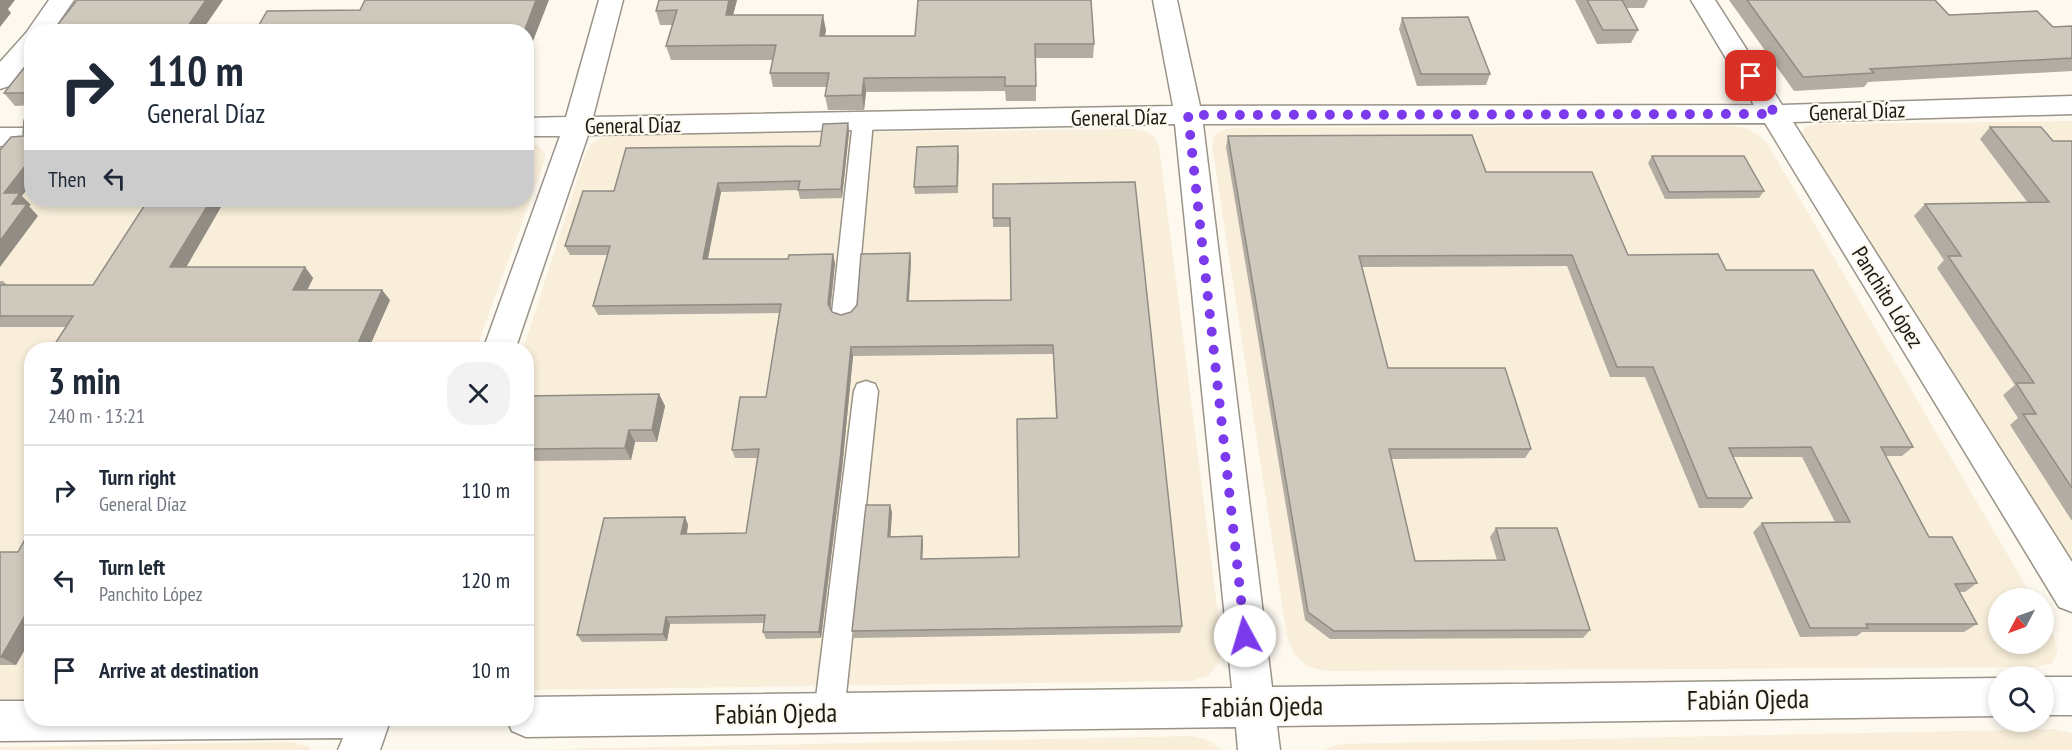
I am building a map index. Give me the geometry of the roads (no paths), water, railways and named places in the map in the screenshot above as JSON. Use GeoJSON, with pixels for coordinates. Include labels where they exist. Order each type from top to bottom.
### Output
{"type":"FeatureCollection","features":[{"type":"Feature","properties":{"kind":"street"},"geometry":{"type":"LineString","coordinates":[[44,24],[62,0]]}},
{"type":"Feature","properties":{"kind":"street"},"geometry":{"type":"LineString","coordinates":[[502,342],[577,126],[611,0]]}},
{"type":"Feature","properties":{"kind":"street"},"geometry":{"type":"LineString","coordinates":[[1165,0],[1188,115],[1252,707],[1259,750]]}},
{"type":"Feature","properties":{"kind":"street","name":"Panchito López"},"geometry":{"type":"LineString","coordinates":[[1703,0],[2072,595]]}},
{"type":"Feature","properties":{"kind":"street"},"geometry":{"type":"LineString","coordinates":[[0,80],[24,49]]}},
{"type":"Feature","properties":{"kind":"street","name":"General Díaz"},"geometry":{"type":"LineString","coordinates":[[534,127],[1188,115],[1775,114],[2072,105]]}},
{"type":"Feature","properties":{"kind":"street"},"geometry":{"type":"LineString","coordinates":[[0,137],[24,137]]}},
{"type":"Feature","properties":{"kind":"street"},"geometry":{"type":"LineString","coordinates":[[2054,696],[2072,696]]}},
{"type":"Feature","properties":{"kind":"street","name":"Fabián Ojeda"},"geometry":{"type":"LineString","coordinates":[[534,717],[1988,697]]}},
{"type":"Feature","properties":{"kind":"street"},"geometry":{"type":"LineString","coordinates":[[0,722],[24,722]]}},
{"type":"Feature","properties":{"kind":"street"},"geometry":{"type":"LineString","coordinates":[[359,750],[367,726]]}},
{"type":"Feature","properties":{"kind":"lane"},"geometry":{"type":"LineString","coordinates":[[844,313],[863,121]]}},
{"type":"Feature","properties":{"kind":"lane"},"geometry":{"type":"LineString","coordinates":[[829,714],[866,391]]}}]}
